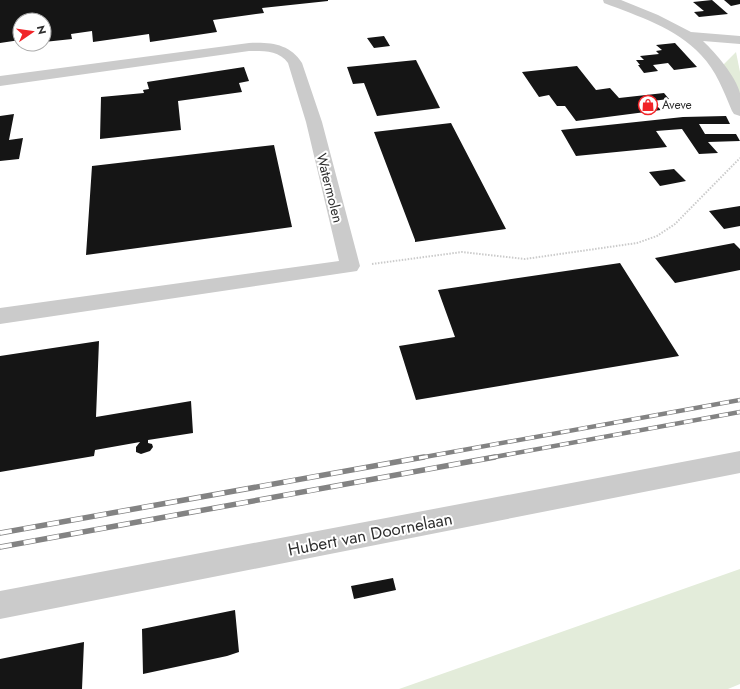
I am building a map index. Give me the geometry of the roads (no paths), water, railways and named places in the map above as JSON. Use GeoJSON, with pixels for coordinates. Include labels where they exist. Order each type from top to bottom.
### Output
{"type":"FeatureCollection","features":[{"type":"Feature","properties":{"kind":"street"},"geometry":{"type":"LineString","coordinates":[[609,0],[665,23],[687,36],[716,63],[740,111]]}},
{"type":"Feature","properties":{"kind":"street"},"geometry":{"type":"LineString","coordinates":[[687,36],[740,40]]}},
{"type":"Feature","properties":{"kind":"street"},"geometry":{"type":"LineString","coordinates":[[716,63],[740,40]]}},
{"type":"Feature","properties":{"kind":"street","name":"Watermolen"},"geometry":{"type":"LineString","coordinates":[[0,81],[249,47],[268,48],[286,53],[295,63],[314,122],[350,266],[0,316]]}},
{"type":"Feature","properties":{"kind":"street","name":"Hubert van Doornelaan"},"geometry":{"type":"LineString","coordinates":[[0,605],[740,462]]}},
{"type":"Feature","properties":{"kind":"railway"},"geometry":{"type":"LineString","coordinates":[[419,458],[740,400]]}},
{"type":"Feature","properties":{"kind":"railway"},"geometry":{"type":"LineString","coordinates":[[489,458],[740,412]]}},
{"type":"Feature","properties":{"kind":"railway"},"geometry":{"type":"LineString","coordinates":[[0,533],[424,457]]}},
{"type":"Feature","properties":{"kind":"railway"},"geometry":{"type":"LineString","coordinates":[[0,547],[495,457]]}},
{"type":"Feature","properties":{"kind":"place","name":"Aveve"},"geometry":{"type":"Point","coordinates":[648,105]}}]}
